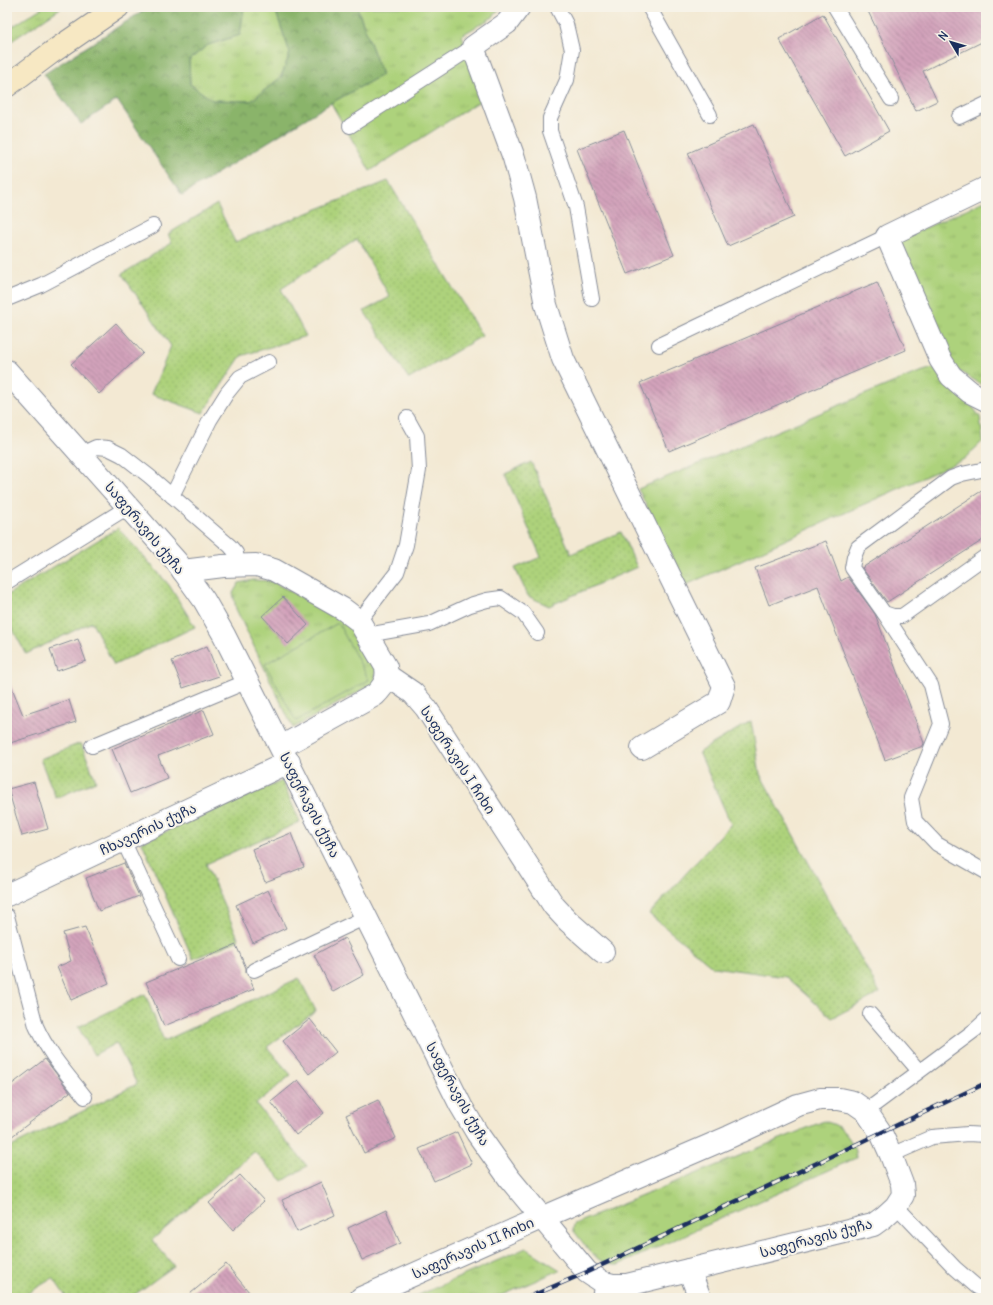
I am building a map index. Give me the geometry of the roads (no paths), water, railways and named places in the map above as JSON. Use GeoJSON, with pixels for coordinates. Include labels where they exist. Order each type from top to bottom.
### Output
{"type":"FeatureCollection","features":[{"type":"Feature","properties":{"kind":"main road"},"geometry":{"type":"LineString","coordinates":[[7,86],[51,53],[118,7]]}},
{"type":"Feature","properties":{"kind":"street"},"geometry":{"type":"LineString","coordinates":[[519,7],[507,23],[473,47],[514,158],[525,198],[546,305],[562,359],[724,686],[719,702],[642,748]]}},
{"type":"Feature","properties":{"kind":"street"},"geometry":{"type":"LineString","coordinates":[[986,188],[887,236],[940,359],[951,376],[970,392],[986,400]]}},
{"type":"Feature","properties":{"kind":"street","name":"საფერავის ქუჩა"},"geometry":{"type":"LineString","coordinates":[[7,371],[176,561],[204,600],[248,681],[461,1106],[477,1133],[509,1178],[541,1218],[729,1137],[798,1105],[820,1099],[853,1102],[866,1111],[881,1133],[902,1184],[903,1195],[896,1206],[873,1225],[627,1285],[613,1285],[600,1290]]}},
{"type":"Feature","properties":{"kind":"street"},"geometry":{"type":"LineString","coordinates":[[183,571],[223,566],[256,565],[274,570],[343,609],[363,628],[386,667],[388,676],[384,685],[375,695],[285,755]]}},
{"type":"Feature","properties":{"kind":"street","name":"საფერავის I ჩიხი"},"geometry":{"type":"LineString","coordinates":[[388,676],[413,693],[426,708],[554,906],[568,921],[603,952]]}},
{"type":"Feature","properties":{"kind":"street","name":"ჩხავერის ქუჩა"},"geometry":{"type":"LineString","coordinates":[[7,895],[123,840],[285,755]]}},
{"type":"Feature","properties":{"kind":"street"},"geometry":{"type":"LineString","coordinates":[[541,1218],[587,1272],[600,1290]]}},
{"type":"Feature","properties":{"kind":"street","name":"საფერავის II ჩიხი"},"geometry":{"type":"LineString","coordinates":[[361,1298],[541,1218]]}},
{"type":"Feature","properties":{"kind":"street"},"geometry":{"type":"LineString","coordinates":[[689,1270],[700,1298]]}},
{"type":"Feature","properties":{"kind":"lane"},"geometry":{"type":"LineString","coordinates":[[557,7],[566,24],[572,50],[568,80],[550,118],[550,131],[576,207],[592,299]]}},
{"type":"Feature","properties":{"kind":"lane"},"geometry":{"type":"LineString","coordinates":[[649,7],[710,115]]}},
{"type":"Feature","properties":{"kind":"lane"},"geometry":{"type":"LineString","coordinates":[[835,7],[891,100]]}},
{"type":"Feature","properties":{"kind":"lane"},"geometry":{"type":"LineString","coordinates":[[350,126],[473,47]]}},
{"type":"Feature","properties":{"kind":"lane"},"geometry":{"type":"LineString","coordinates":[[959,117],[986,104]]}},
{"type":"Feature","properties":{"kind":"lane"},"geometry":{"type":"LineString","coordinates":[[7,299],[41,285],[153,226]]}},
{"type":"Feature","properties":{"kind":"lane"},"geometry":{"type":"LineString","coordinates":[[659,345],[887,236]]}},
{"type":"Feature","properties":{"kind":"lane"},"geometry":{"type":"LineString","coordinates":[[172,496],[210,420],[227,393],[240,377],[269,362]]}},
{"type":"Feature","properties":{"kind":"lane"},"geometry":{"type":"LineString","coordinates":[[363,628],[397,572],[406,545],[418,470],[417,436],[407,418]]}},
{"type":"Feature","properties":{"kind":"lane"},"geometry":{"type":"LineString","coordinates":[[81,454],[96,447],[108,448],[122,455],[230,546],[236,553],[237,566]]}},
{"type":"Feature","properties":{"kind":"lane"},"geometry":{"type":"LineString","coordinates":[[986,469],[951,478],[858,547],[854,556],[852,568],[884,613],[931,685],[941,724],[911,798],[915,821],[937,844],[986,871]]}},
{"type":"Feature","properties":{"kind":"lane"},"geometry":{"type":"LineString","coordinates":[[7,582],[128,508]]}},
{"type":"Feature","properties":{"kind":"lane"},"geometry":{"type":"LineString","coordinates":[[884,613],[893,616],[902,616],[986,556]]}},
{"type":"Feature","properties":{"kind":"lane"},"geometry":{"type":"LineString","coordinates":[[363,628],[429,624],[470,605],[501,598],[523,613],[537,633]]}},
{"type":"Feature","properties":{"kind":"lane"},"geometry":{"type":"LineString","coordinates":[[92,746],[248,681]]}},
{"type":"Feature","properties":{"kind":"lane"},"geometry":{"type":"LineString","coordinates":[[123,840],[178,959]]}},
{"type":"Feature","properties":{"kind":"lane"},"geometry":{"type":"LineString","coordinates":[[7,916],[36,1026],[43,1042],[59,1066],[85,1097]]}},
{"type":"Feature","properties":{"kind":"lane"},"geometry":{"type":"LineString","coordinates":[[254,970],[366,917]]}},
{"type":"Feature","properties":{"kind":"lane"},"geometry":{"type":"LineString","coordinates":[[870,1014],[919,1071]]}},
{"type":"Feature","properties":{"kind":"lane"},"geometry":{"type":"LineString","coordinates":[[866,1111],[975,1030],[986,1020]]}},
{"type":"Feature","properties":{"kind":"lane"},"geometry":{"type":"LineString","coordinates":[[968,1134],[986,1126]]}},
{"type":"Feature","properties":{"kind":"lane"},"geometry":{"type":"LineString","coordinates":[[891,1155],[932,1137],[986,1134]]}},
{"type":"Feature","properties":{"kind":"lane"},"geometry":{"type":"LineString","coordinates":[[896,1206],[955,1268],[977,1287],[986,1292]]}},
{"type":"Feature","properties":{"kind":"railway"},"geometry":{"type":"LineString","coordinates":[[527,1298],[587,1272],[986,1083]]}}]}
